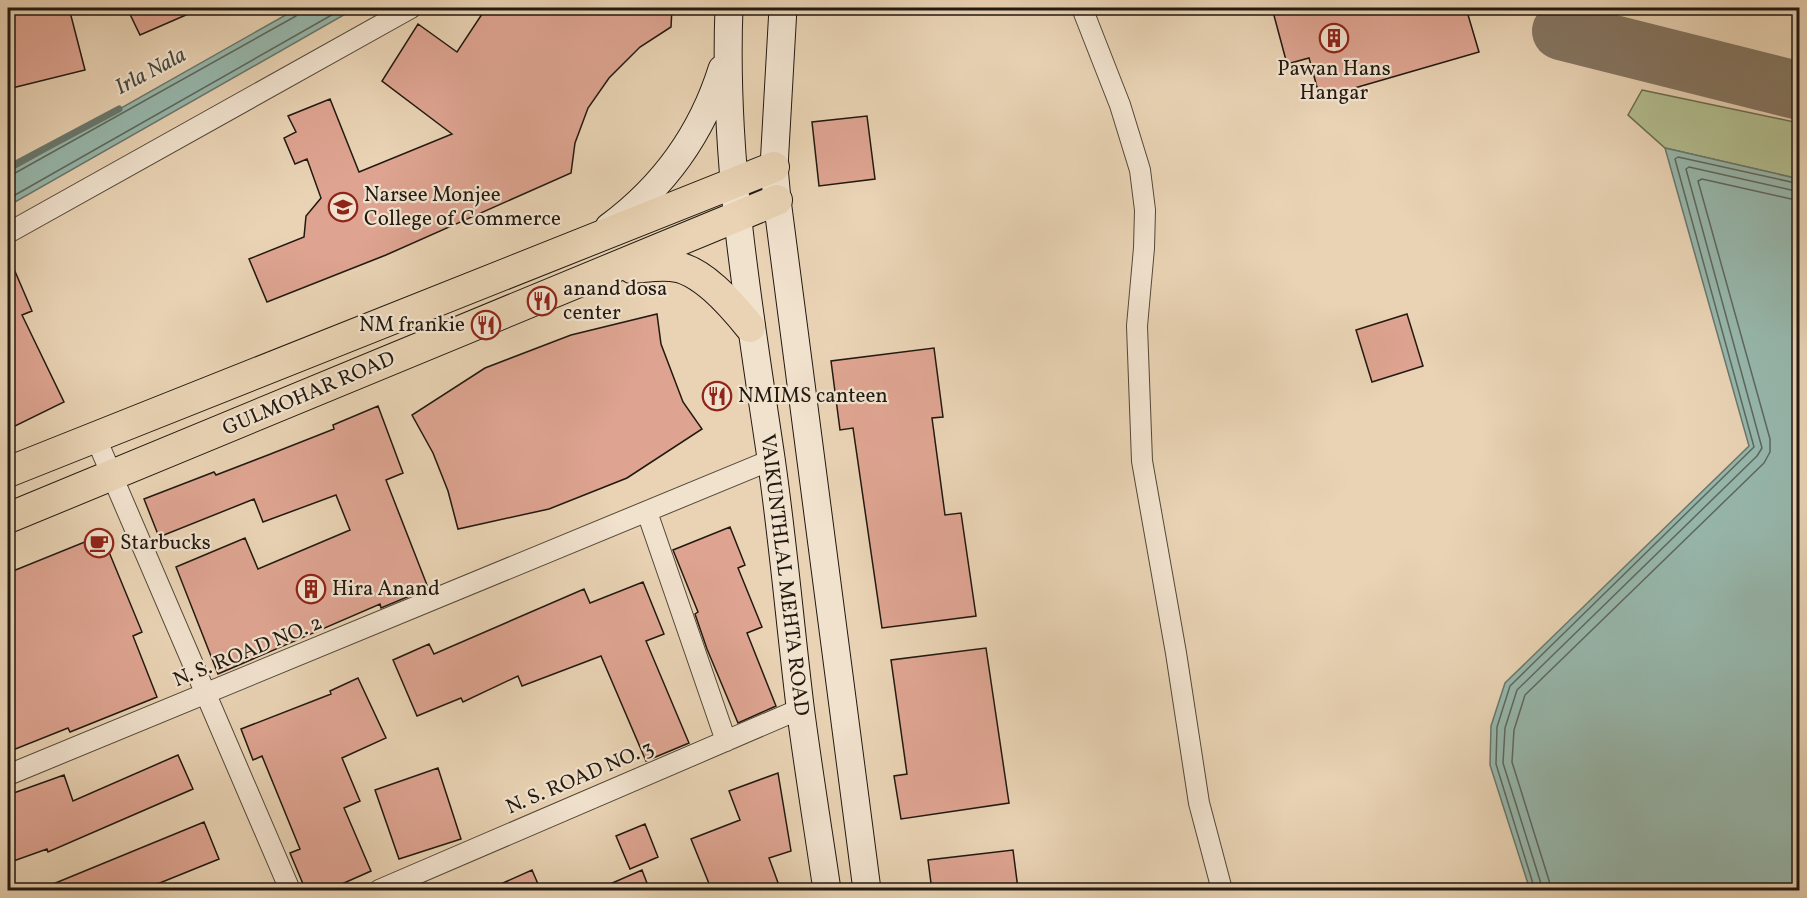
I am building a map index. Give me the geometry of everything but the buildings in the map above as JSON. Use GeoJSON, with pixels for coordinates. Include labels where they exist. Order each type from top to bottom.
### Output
{"type":"FeatureCollection","features":[{"type":"Feature","properties":{"kind":"main road","name":"VAIKUNTHLAL MEHTA ROAD"},"geometry":{"type":"LineString","coordinates":[[729,8],[727,54],[733,183],[750,327],[771,460],[800,709],[827,891]]}},
{"type":"Feature","properties":{"kind":"main road","name":"VAIKUNTHLAL MEHTA ROAD"},"geometry":{"type":"LineString","coordinates":[[783,8],[774,167],[777,200],[867,891]]}},
{"type":"Feature","properties":{"kind":"main road"},"geometry":{"type":"LineString","coordinates":[[596,237],[632,210],[676,161],[696,131],[713,98],[727,54]]}},
{"type":"Feature","properties":{"kind":"main road","name":"GULMOHAR ROAD"},"geometry":{"type":"LineString","coordinates":[[8,472],[774,167]]}},
{"type":"Feature","properties":{"kind":"main road","name":"GULMOHAR ROAD"},"geometry":{"type":"LineString","coordinates":[[8,518],[777,200]]}},
{"type":"Feature","properties":{"kind":"main road"},"geometry":{"type":"LineString","coordinates":[[608,270],[672,266],[702,278],[732,306],[750,327]]}},
{"type":"Feature","properties":{"kind":"main road"},"geometry":{"type":"LineString","coordinates":[[308,351],[323,388]]}},
{"type":"Feature","properties":{"kind":"street"},"geometry":{"type":"LineString","coordinates":[[8,233],[411,8]]}},
{"type":"Feature","properties":{"kind":"street"},"geometry":{"type":"LineString","coordinates":[[1082,8],[1120,105],[1140,170],[1145,210],[1137,326],[1142,461],[1176,653],[1199,803],[1222,891]]}},
{"type":"Feature","properties":{"kind":"street"},"geometry":{"type":"LineString","coordinates":[[94,436],[290,891]]}},
{"type":"Feature","properties":{"kind":"street","name":"N. S. ROAD NO. 2"},"geometry":{"type":"LineString","coordinates":[[8,775],[205,696],[771,460]]}},
{"type":"Feature","properties":{"kind":"street"},"geometry":{"type":"LineString","coordinates":[[647,512],[726,741]]}},
{"type":"Feature","properties":{"kind":"street","name":"N. S. ROAD NO. 3"},"geometry":{"type":"LineString","coordinates":[[378,891],[800,709]]}},
{"type":"Feature","properties":{"kind":"green space"},"geometry":{"type":"Polygon","coordinates":[[[1642,90],[1799,123],[1799,179],[1665,148],[1628,115],[1642,90]]]}},
{"type":"Feature","properties":{"kind":"water"},"geometry":{"type":"Polygon","coordinates":[[[298,8],[356,8],[8,206],[8,172],[298,8]]]}},
{"type":"Feature","properties":{"kind":"water"},"geometry":{"type":"Polygon","coordinates":[[[1665,148],[1799,179],[1799,890],[1530,890],[1490,765],[1491,726],[1505,683],[1749,446],[1665,148]]]}},
{"type":"Feature","properties":{"kind":"waterway","name":"Irla Nala"},"geometry":{"type":"LineString","coordinates":[[8,168],[119,109]]}},
{"type":"Feature","properties":{"kind":"taxiway"},"geometry":{"type":"LineString","coordinates":[[1561,31],[1800,91]]}},
{"type":"Feature","properties":{"kind":"place","name":"Pawan Hans Hangar"},"geometry":{"type":"Point","coordinates":[1334,38]}},
{"type":"Feature","properties":{"kind":"place","name":"Narsee Monjee College of Commerce"},"geometry":{"type":"Point","coordinates":[343,207]}},
{"type":"Feature","properties":{"kind":"place","name":"anand dosa center"},"geometry":{"type":"Point","coordinates":[542,301]}},
{"type":"Feature","properties":{"kind":"place","name":"NM frankie"},"geometry":{"type":"Point","coordinates":[486,325]}},
{"type":"Feature","properties":{"kind":"place","name":"NMIMS canteen"},"geometry":{"type":"Point","coordinates":[717,396]}},
{"type":"Feature","properties":{"kind":"place","name":"Starbucks"},"geometry":{"type":"Point","coordinates":[99,543]}},
{"type":"Feature","properties":{"kind":"place","name":"Hira Anand"},"geometry":{"type":"Point","coordinates":[311,589]}}]}
